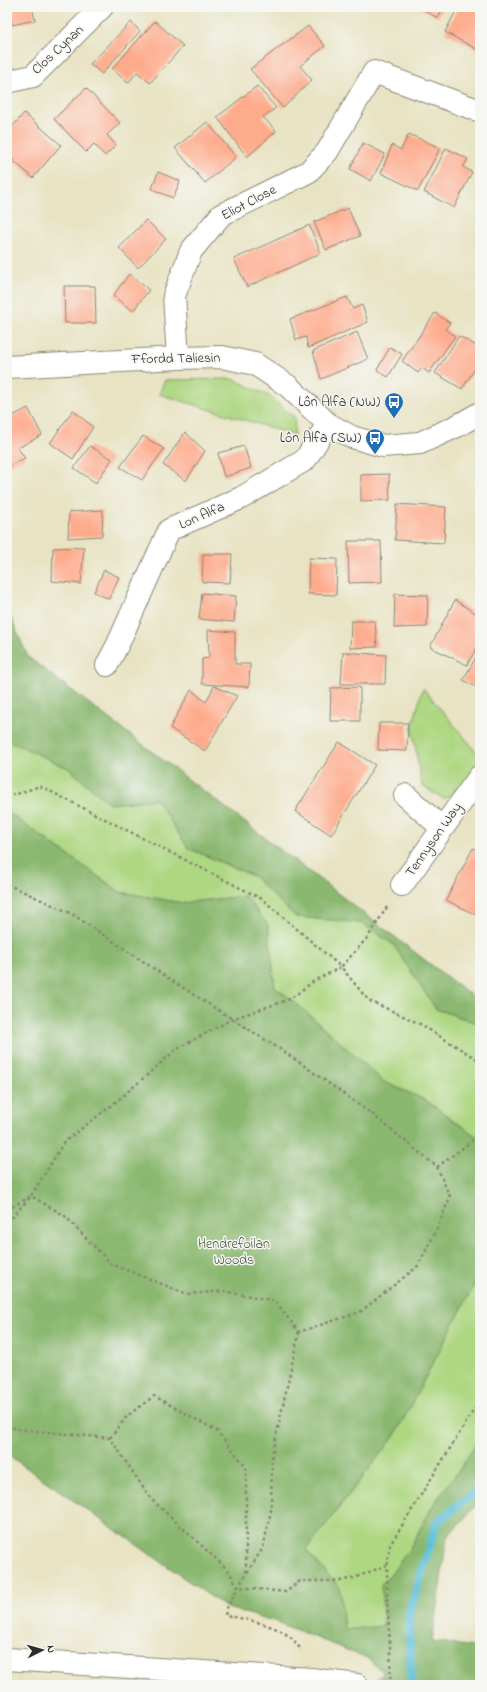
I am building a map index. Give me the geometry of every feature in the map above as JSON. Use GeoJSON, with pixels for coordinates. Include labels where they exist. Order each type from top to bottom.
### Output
{"type":"FeatureCollection","features":[{"type":"Feature","properties":{"kind":"street","name":"Clos Cynan"},"geometry":{"type":"LineString","coordinates":[[7,82],[33,76],[102,7]]}},
{"type":"Feature","properties":{"kind":"street","name":"Eliot Close"},"geometry":{"type":"LineString","coordinates":[[178,358],[174,296],[190,250],[221,214],[308,172],[331,146],[374,72],[480,111]]}},
{"type":"Feature","properties":{"kind":"street","name":"Ffordd Taliesin"},"geometry":{"type":"LineString","coordinates":[[7,367],[222,357],[255,364],[288,386],[328,424],[352,437],[383,446],[420,443],[457,426],[480,413]]}},
{"type":"Feature","properties":{"kind":"street","name":"Lon Alfa"},"geometry":{"type":"LineString","coordinates":[[106,665],[118,644],[169,530],[241,498],[305,460],[328,424]]}},
{"type":"Feature","properties":{"kind":"street","name":"Tennyson Way"},"geometry":{"type":"LineString","coordinates":[[402,885],[480,776]]}},
{"type":"Feature","properties":{"kind":"street"},"geometry":{"type":"LineString","coordinates":[[405,795],[442,828]]}},
{"type":"Feature","properties":{"kind":"street"},"geometry":{"type":"LineString","coordinates":[[7,1659],[311,1679],[357,1685]]}},
{"type":"Feature","properties":{"kind":"path"},"geometry":{"type":"LineString","coordinates":[[7,790],[14,795],[40,786],[262,899],[341,967],[368,1000],[420,1024],[480,1061]]}},
{"type":"Feature","properties":{"kind":"path"},"geometry":{"type":"LineString","coordinates":[[7,884],[72,914],[286,1053],[372,1114],[437,1167],[450,1197],[436,1231],[417,1266],[360,1312],[299,1332]]}},
{"type":"Feature","properties":{"kind":"path"},"geometry":{"type":"LineString","coordinates":[[7,1223],[30,1196],[64,1142],[117,1101],[177,1049],[232,1019],[290,999],[314,981],[341,967],[368,937],[402,885]]}},
{"type":"Feature","properties":{"kind":"path"},"geometry":{"type":"LineString","coordinates":[[437,1167],[480,1135]]}},
{"type":"Feature","properties":{"kind":"path"},"geometry":{"type":"LineString","coordinates":[[7,1210],[30,1196]]}},
{"type":"Feature","properties":{"kind":"path"},"geometry":{"type":"LineString","coordinates":[[30,1196],[64,1215],[112,1264],[187,1294],[224,1291],[275,1301],[299,1332]]}},
{"type":"Feature","properties":{"kind":"path"},"geometry":{"type":"LineString","coordinates":[[299,1332],[272,1455],[271,1511],[263,1548],[238,1587],[225,1615],[273,1626],[298,1643],[311,1679]]}},
{"type":"Feature","properties":{"kind":"path"},"geometry":{"type":"LineString","coordinates":[[110,1438],[127,1416],[154,1396],[216,1431],[246,1467],[246,1574]]}},
{"type":"Feature","properties":{"kind":"path"},"geometry":{"type":"LineString","coordinates":[[390,1685],[392,1661],[387,1565],[390,1545],[480,1400]]}},
{"type":"Feature","properties":{"kind":"path"},"geometry":{"type":"LineString","coordinates":[[7,1424],[16,1429],[110,1438]]}},
{"type":"Feature","properties":{"kind":"path"},"geometry":{"type":"LineString","coordinates":[[110,1438],[151,1498],[228,1570],[238,1587]]}},
{"type":"Feature","properties":{"kind":"path"},"geometry":{"type":"LineString","coordinates":[[238,1587],[286,1592],[300,1581],[354,1578],[387,1565]]}},
{"type":"Feature","properties":{"kind":"green space"},"geometry":{"type":"Polygon","coordinates":[[[233,379],[269,396],[295,418],[294,435],[159,394],[165,380],[233,379]]]}},
{"type":"Feature","properties":{"kind":"green space"},"geometry":{"type":"Polygon","coordinates":[[[7,609],[28,657],[480,1002],[480,1024],[436,1009],[393,944],[361,923],[296,917],[253,876],[188,848],[156,799],[110,804],[68,768],[7,740],[7,609]]]}},
{"type":"Feature","properties":{"kind":"green space"},"geometry":{"type":"Polygon","coordinates":[[[423,688],[480,756],[479,763],[473,776],[444,799],[422,786],[412,727],[423,688]]]}},
{"type":"Feature","properties":{"kind":"green space"},"geometry":{"type":"Polygon","coordinates":[[[7,740],[68,768],[110,804],[156,799],[188,848],[253,876],[296,917],[361,923],[393,944],[436,1009],[480,1024],[480,1139],[425,1100],[384,1082],[297,1004],[275,987],[268,925],[245,896],[182,903],[120,892],[7,812],[7,740]]]}},
{"type":"Feature","properties":{"kind":"green space","name":"Hendrefoilan Woods"},"geometry":{"type":"Polygon","coordinates":[[[7,812],[120,892],[182,903],[245,896],[268,925],[275,987],[297,1004],[384,1082],[425,1100],[480,1139],[480,1274],[395,1435],[306,1550],[340,1588],[344,1630],[384,1626],[381,1584],[390,1576],[410,1548],[433,1505],[460,1469],[480,1437],[480,1501],[447,1537],[432,1641],[480,1648],[480,1685],[369,1685],[384,1673],[367,1658],[274,1621],[227,1608],[7,1454],[7,812]]]}},
{"type":"Feature","properties":{"kind":"green space"},"geometry":{"type":"Polygon","coordinates":[[[480,1274],[480,1437],[460,1469],[433,1505],[410,1548],[390,1576],[381,1584],[385,1626],[344,1630],[339,1588],[306,1550],[395,1435],[480,1274]]]}},
{"type":"Feature","properties":{"kind":"building"},"geometry":{"type":"Polygon","coordinates":[[[8,7],[32,7],[35,20],[12,25],[8,7]]]}},
{"type":"Feature","properties":{"kind":"building"},"geometry":{"type":"Polygon","coordinates":[[[418,7],[444,7],[438,18],[418,7]]]}},
{"type":"Feature","properties":{"kind":"building"},"geometry":{"type":"Polygon","coordinates":[[[458,7],[480,7],[480,46],[478,50],[445,32],[458,7]]]}},
{"type":"Feature","properties":{"kind":"building"},"geometry":{"type":"Polygon","coordinates":[[[155,21],[183,46],[150,83],[137,72],[128,83],[112,69],[155,21]]]}},
{"type":"Feature","properties":{"kind":"building"},"geometry":{"type":"Polygon","coordinates":[[[131,22],[140,31],[102,74],[90,64],[131,22]]]}},
{"type":"Feature","properties":{"kind":"building"},"geometry":{"type":"Polygon","coordinates":[[[308,26],[325,46],[300,66],[312,80],[283,108],[250,69],[308,26]]]}},
{"type":"Feature","properties":{"kind":"building"},"geometry":{"type":"Polygon","coordinates":[[[257,86],[276,108],[263,117],[276,131],[247,157],[217,117],[257,86]]]}},
{"type":"Feature","properties":{"kind":"building"},"geometry":{"type":"Polygon","coordinates":[[[86,88],[120,123],[107,135],[116,145],[105,156],[94,144],[86,152],[54,119],[86,88]]]}},
{"type":"Feature","properties":{"kind":"building"},"geometry":{"type":"Polygon","coordinates":[[[24,113],[61,145],[33,178],[7,155],[7,133],[24,113]]]}},
{"type":"Feature","properties":{"kind":"building"},"geometry":{"type":"Polygon","coordinates":[[[207,122],[236,157],[205,183],[175,148],[207,122]]]}},
{"type":"Feature","properties":{"kind":"building"},"geometry":{"type":"Polygon","coordinates":[[[409,134],[440,148],[418,191],[381,173],[392,145],[401,150],[409,134]]]}},
{"type":"Feature","properties":{"kind":"building"},"geometry":{"type":"Polygon","coordinates":[[[363,143],[385,154],[371,181],[350,169],[363,143]]]}},
{"type":"Feature","properties":{"kind":"building"},"geometry":{"type":"Polygon","coordinates":[[[446,148],[468,159],[463,167],[472,172],[454,208],[424,192],[446,148]]]}},
{"type":"Feature","properties":{"kind":"building"},"geometry":{"type":"Polygon","coordinates":[[[158,172],[180,181],[173,198],[152,189],[158,172]]]}},
{"type":"Feature","properties":{"kind":"building"},"geometry":{"type":"Polygon","coordinates":[[[348,208],[360,236],[326,250],[314,222],[348,208]]]}},
{"type":"Feature","properties":{"kind":"building"},"geometry":{"type":"Polygon","coordinates":[[[146,220],[166,239],[138,268],[119,248],[146,220]]]}},
{"type":"Feature","properties":{"kind":"building"},"geometry":{"type":"Polygon","coordinates":[[[309,225],[321,253],[247,287],[234,259],[309,225]]]}},
{"type":"Feature","properties":{"kind":"building"},"geometry":{"type":"Polygon","coordinates":[[[129,274],[149,290],[133,311],[113,296],[129,274]]]}},
{"type":"Feature","properties":{"kind":"building"},"geometry":{"type":"Polygon","coordinates":[[[64,286],[95,286],[96,323],[65,323],[64,286]]]}},
{"type":"Feature","properties":{"kind":"building"},"geometry":{"type":"Polygon","coordinates":[[[347,297],[353,309],[362,305],[368,322],[308,348],[306,337],[296,340],[290,319],[347,297]]]}},
{"type":"Feature","properties":{"kind":"building"},"geometry":{"type":"Polygon","coordinates":[[[435,313],[450,323],[445,329],[455,336],[429,373],[422,368],[418,373],[402,361],[435,313]]]}},
{"type":"Feature","properties":{"kind":"building"},"geometry":{"type":"Polygon","coordinates":[[[357,332],[368,359],[321,379],[313,351],[357,332]]]}},
{"type":"Feature","properties":{"kind":"building"},"geometry":{"type":"Polygon","coordinates":[[[459,336],[480,348],[480,361],[462,389],[435,373],[459,336]]]}},
{"type":"Feature","properties":{"kind":"building"},"geometry":{"type":"Polygon","coordinates":[[[390,347],[402,354],[388,377],[377,370],[390,347]]]}},
{"type":"Feature","properties":{"kind":"building"},"geometry":{"type":"Polygon","coordinates":[[[28,408],[42,435],[18,448],[25,458],[7,467],[7,419],[28,408]]]}},
{"type":"Feature","properties":{"kind":"building"},"geometry":{"type":"Polygon","coordinates":[[[73,410],[93,427],[73,459],[50,443],[73,410]]]}},
{"type":"Feature","properties":{"kind":"building"},"geometry":{"type":"Polygon","coordinates":[[[185,432],[205,451],[186,481],[163,465],[185,432]]]}},
{"type":"Feature","properties":{"kind":"building"},"geometry":{"type":"Polygon","coordinates":[[[143,436],[164,449],[142,480],[120,467],[143,436]]]}},
{"type":"Feature","properties":{"kind":"building"},"geometry":{"type":"Polygon","coordinates":[[[90,446],[112,459],[96,483],[74,468],[90,446]]]}},
{"type":"Feature","properties":{"kind":"building"},"geometry":{"type":"Polygon","coordinates":[[[244,446],[251,468],[224,477],[218,453],[244,446]]]}},
{"type":"Feature","properties":{"kind":"building"},"geometry":{"type":"Polygon","coordinates":[[[389,474],[390,500],[361,501],[361,475],[389,474]]]}},
{"type":"Feature","properties":{"kind":"building"},"geometry":{"type":"Polygon","coordinates":[[[397,504],[446,507],[444,543],[395,540],[397,504]]]}},
{"type":"Feature","properties":{"kind":"building"},"geometry":{"type":"Polygon","coordinates":[[[103,510],[102,536],[68,538],[69,512],[103,510]]]}},
{"type":"Feature","properties":{"kind":"building"},"geometry":{"type":"Polygon","coordinates":[[[348,541],[381,541],[382,582],[349,583],[348,541]]]}},
{"type":"Feature","properties":{"kind":"building"},"geometry":{"type":"Polygon","coordinates":[[[84,547],[81,584],[52,581],[53,548],[84,547]]]}},
{"type":"Feature","properties":{"kind":"building"},"geometry":{"type":"Polygon","coordinates":[[[203,554],[232,554],[230,583],[202,582],[203,554]]]}},
{"type":"Feature","properties":{"kind":"building"},"geometry":{"type":"Polygon","coordinates":[[[309,558],[337,559],[336,595],[308,594],[309,558]]]}},
{"type":"Feature","properties":{"kind":"building"},"geometry":{"type":"Polygon","coordinates":[[[104,570],[119,577],[109,599],[94,592],[104,570]]]}},
{"type":"Feature","properties":{"kind":"building"},"geometry":{"type":"Polygon","coordinates":[[[202,593],[236,596],[234,622],[199,619],[202,593]]]}},
{"type":"Feature","properties":{"kind":"building"},"geometry":{"type":"Polygon","coordinates":[[[395,594],[428,595],[427,627],[394,628],[395,594]]]}},
{"type":"Feature","properties":{"kind":"building"},"geometry":{"type":"Polygon","coordinates":[[[455,600],[480,616],[480,642],[467,665],[430,647],[455,600]]]}},
{"type":"Feature","properties":{"kind":"building"},"geometry":{"type":"Polygon","coordinates":[[[351,621],[375,621],[377,647],[350,648],[351,621]]]}},
{"type":"Feature","properties":{"kind":"building"},"geometry":{"type":"Polygon","coordinates":[[[208,630],[235,632],[235,664],[250,664],[249,687],[202,684],[202,659],[209,658],[208,630]]]}},
{"type":"Feature","properties":{"kind":"building"},"geometry":{"type":"Polygon","coordinates":[[[480,650],[480,689],[463,680],[480,650]]]}},
{"type":"Feature","properties":{"kind":"building"},"geometry":{"type":"Polygon","coordinates":[[[343,652],[386,655],[385,684],[341,684],[343,652]]]}},
{"type":"Feature","properties":{"kind":"building"},"geometry":{"type":"Polygon","coordinates":[[[214,686],[237,696],[205,751],[170,728],[191,690],[206,702],[214,686]]]}},
{"type":"Feature","properties":{"kind":"building"},"geometry":{"type":"Polygon","coordinates":[[[360,687],[360,721],[330,721],[331,688],[360,687]]]}},
{"type":"Feature","properties":{"kind":"building"},"geometry":{"type":"Polygon","coordinates":[[[379,723],[408,723],[407,751],[378,750],[379,723]]]}},
{"type":"Feature","properties":{"kind":"building"},"geometry":{"type":"Polygon","coordinates":[[[339,742],[375,765],[331,835],[295,811],[339,742]]]}},
{"type":"Feature","properties":{"kind":"building"},"geometry":{"type":"Polygon","coordinates":[[[473,848],[480,851],[480,917],[446,900],[473,848]]]}},
{"type":"Feature","properties":{"kind":"waterway"},"geometry":{"type":"LineString","coordinates":[[411,1685],[409,1613],[437,1522],[480,1488]]}},
{"type":"Feature","properties":{"kind":"place","name":"Lôn Alfa (NW)"},"geometry":{"type":"Point","coordinates":[394,419]}},
{"type":"Feature","properties":{"kind":"place","name":"Lôn Alfa (SW)"},"geometry":{"type":"Point","coordinates":[375,455]}}]}
